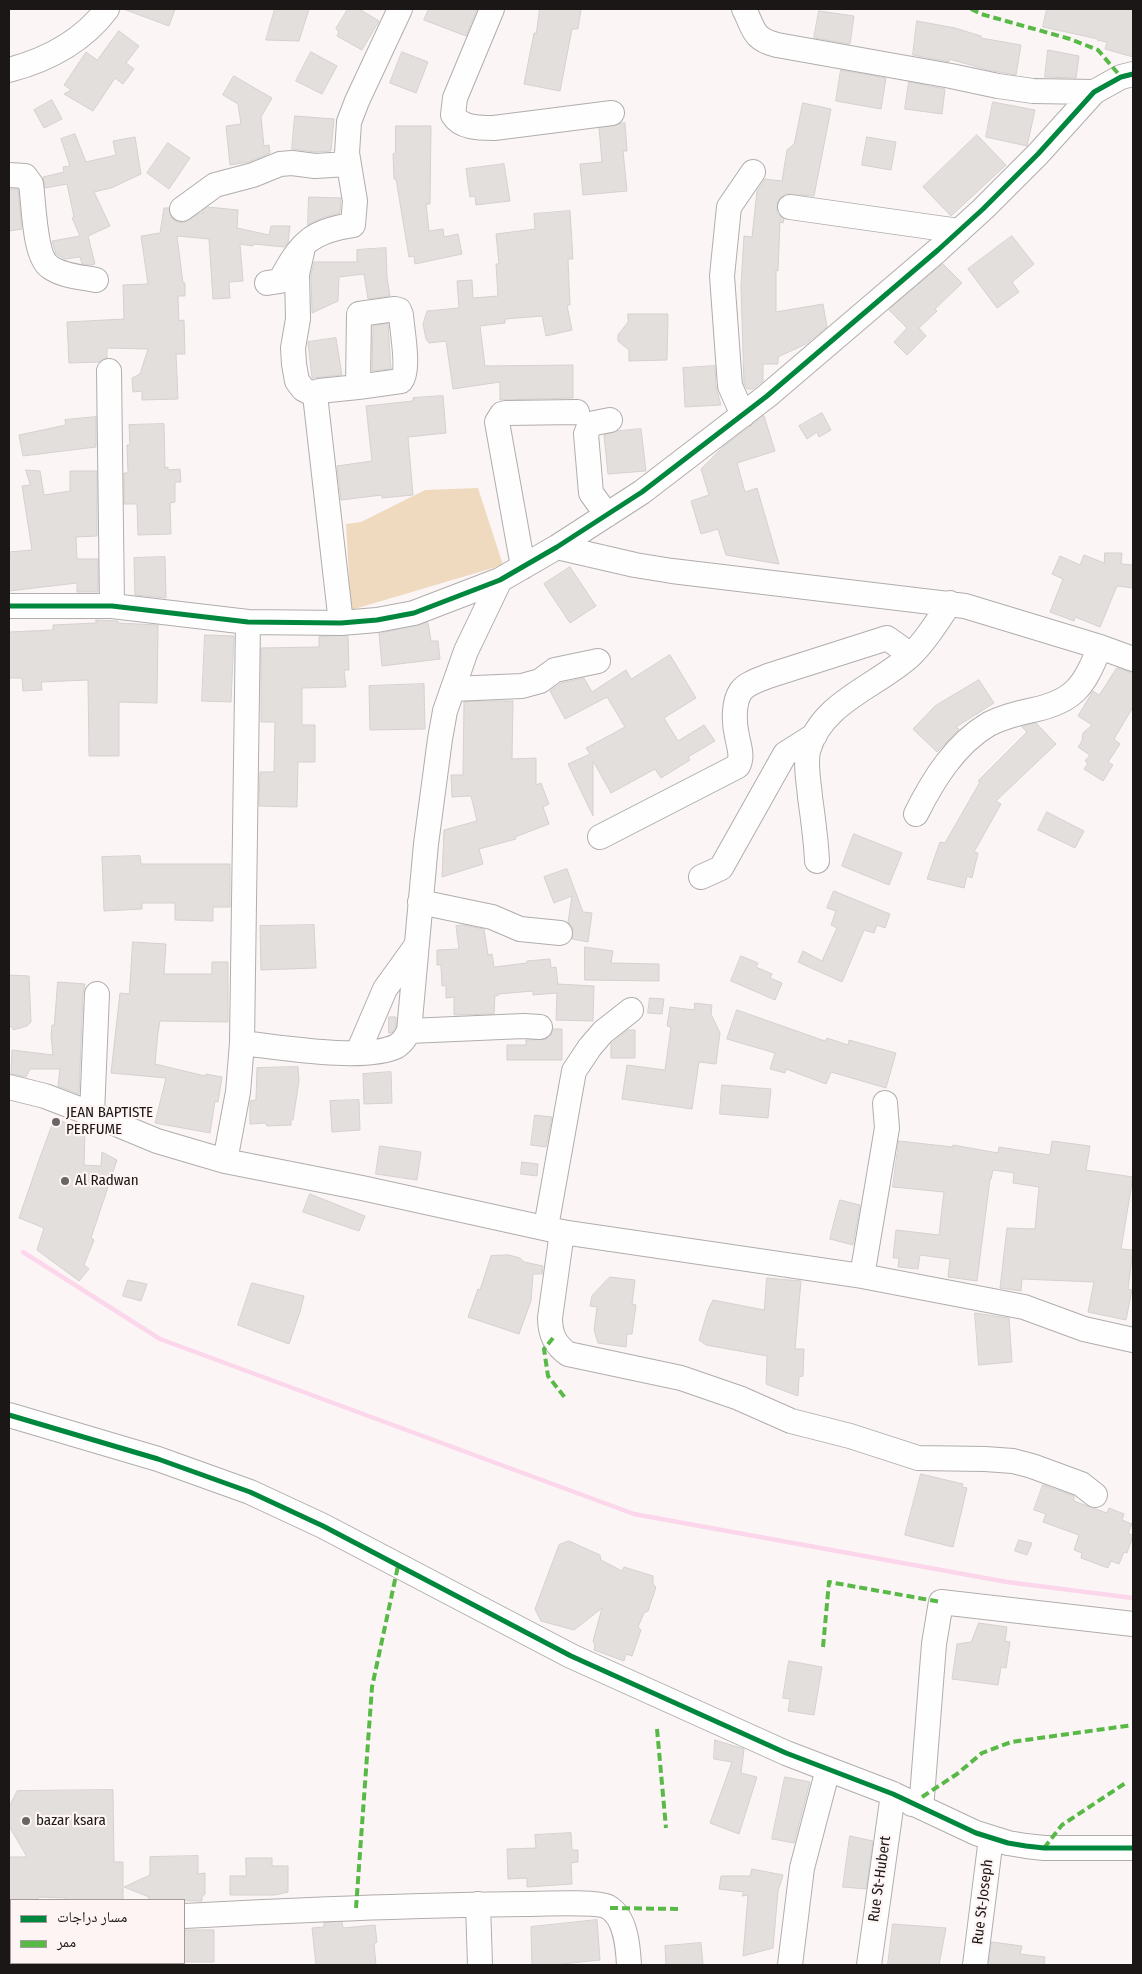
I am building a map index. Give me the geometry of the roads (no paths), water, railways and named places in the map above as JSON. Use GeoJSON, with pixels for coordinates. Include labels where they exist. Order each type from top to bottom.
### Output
{"type":"FeatureCollection","features":[{"type":"Feature","properties":{"kind":"street"},"geometry":{"type":"LineString","coordinates":[[9,70],[26,66],[61,50],[87,31],[107,9]]}},
{"type":"Feature","properties":{"kind":"street"},"geometry":{"type":"LineString","coordinates":[[268,283],[280,281],[295,254],[304,243],[335,228],[353,225],[355,201],[348,164],[347,137],[349,122],[356,101],[400,9]]}},
{"type":"Feature","properties":{"kind":"street"},"geometry":{"type":"LineString","coordinates":[[492,9],[455,98],[452,115],[456,120],[474,127],[494,128],[612,112]]}},
{"type":"Feature","properties":{"kind":"street"},"geometry":{"type":"LineString","coordinates":[[744,9],[756,35],[762,41],[777,45],[998,86],[1033,90],[1094,92]]}},
{"type":"Feature","properties":{"kind":"street"},"geometry":{"type":"LineString","coordinates":[[9,606],[112,606],[248,622],[341,623],[377,620],[414,613],[500,580],[557,547],[642,492],[767,396],[959,231],[1010,183],[1094,92],[1121,77],[1133,74]]}},
{"type":"Feature","properties":{"kind":"street"},"geometry":{"type":"LineString","coordinates":[[182,209],[215,185],[254,175],[280,164],[292,162],[315,166],[348,164]]}},
{"type":"Feature","properties":{"kind":"street"},"geometry":{"type":"LineString","coordinates":[[743,415],[730,386],[722,276],[729,207],[753,172]]}},
{"type":"Feature","properties":{"kind":"street"},"geometry":{"type":"LineString","coordinates":[[9,175],[25,176],[31,184],[39,251],[46,264],[60,272],[96,280]]}},
{"type":"Feature","properties":{"kind":"street"},"geometry":{"type":"LineString","coordinates":[[790,207],[959,231]]}},
{"type":"Feature","properties":{"kind":"street"},"geometry":{"type":"LineString","coordinates":[[304,243],[297,274],[298,320],[293,348],[294,364],[297,381],[303,389],[315,395]]}},
{"type":"Feature","properties":{"kind":"street"},"geometry":{"type":"LineString","coordinates":[[109,371],[112,606]]}},
{"type":"Feature","properties":{"kind":"street"},"geometry":{"type":"LineString","coordinates":[[315,395],[318,391],[358,387]]}},
{"type":"Feature","properties":{"kind":"street"},"geometry":{"type":"LineString","coordinates":[[315,395],[341,623]]}},
{"type":"Feature","properties":{"kind":"street"},"geometry":{"type":"LineString","coordinates":[[523,567],[497,422],[502,414],[506,413],[578,412]]}},
{"type":"Feature","properties":{"kind":"street"},"geometry":{"type":"LineString","coordinates":[[607,515],[591,493],[586,434],[590,424],[610,420]]}},
{"type":"Feature","properties":{"kind":"street"},"geometry":{"type":"LineString","coordinates":[[557,547],[672,571],[950,603],[984,610],[1100,647],[1133,660]]}},
{"type":"Feature","properties":{"kind":"street"},"geometry":{"type":"LineString","coordinates":[[242,1042],[316,1052],[358,1052],[390,1048],[405,1040],[410,1031],[420,902],[445,711],[466,651],[500,580]]}},
{"type":"Feature","properties":{"kind":"street"},"geometry":{"type":"LineString","coordinates":[[817,861],[808,777],[808,753],[815,735],[826,719],[838,708],[911,655],[924,641],[950,603]]}},
{"type":"Feature","properties":{"kind":"street"},"geometry":{"type":"LineString","coordinates":[[225,1161],[238,1092],[242,1042],[248,622]]}},
{"type":"Feature","properties":{"kind":"street"},"geometry":{"type":"LineString","coordinates":[[600,837],[738,766],[741,754],[735,726],[736,710],[741,691],[749,684],[829,655],[887,638],[911,655]]}},
{"type":"Feature","properties":{"kind":"street"},"geometry":{"type":"LineString","coordinates":[[916,814],[939,774],[956,751],[990,723],[1064,701],[1083,682],[1100,647]]}},
{"type":"Feature","properties":{"kind":"street"},"geometry":{"type":"LineString","coordinates":[[452,689],[522,686],[540,681],[555,670],[598,661]]}},
{"type":"Feature","properties":{"kind":"street"},"geometry":{"type":"LineString","coordinates":[[701,877],[721,868],[786,754],[815,735]]}},
{"type":"Feature","properties":{"kind":"street"},"geometry":{"type":"LineString","coordinates":[[420,902],[492,917],[520,928],[560,933]]}},
{"type":"Feature","properties":{"kind":"street"},"geometry":{"type":"LineString","coordinates":[[358,1052],[385,989],[416,946]]}},
{"type":"Feature","properties":{"kind":"street"},"geometry":{"type":"LineString","coordinates":[[92,1114],[97,994]]}},
{"type":"Feature","properties":{"kind":"street"},"geometry":{"type":"LineString","coordinates":[[631,1010],[603,1032],[574,1071],[554,1230],[550,1330],[560,1348],[568,1354],[681,1378],[739,1398],[791,1421],[850,1436],[918,1458],[1013,1462],[1046,1470],[1081,1484],[1095,1495]]}},
{"type":"Feature","properties":{"kind":"street"},"geometry":{"type":"LineString","coordinates":[[410,1031],[540,1027]]}},
{"type":"Feature","properties":{"kind":"street"},"geometry":{"type":"LineString","coordinates":[[9,1087],[45,1096],[157,1141],[225,1161],[362,1188],[554,1230],[862,1276],[1024,1307],[1084,1329],[1133,1340]]}},
{"type":"Feature","properties":{"kind":"street"},"geometry":{"type":"LineString","coordinates":[[862,1276],[887,1128],[885,1103]]}},
{"type":"Feature","properties":{"kind":"street"},"geometry":{"type":"LineString","coordinates":[[9,1415],[158,1459],[250,1492],[322,1526],[571,1656],[786,1753],[902,1799],[991,1838],[1044,1848],[1133,1848]]}},
{"type":"Feature","properties":{"kind":"street"},"geometry":{"type":"LineString","coordinates":[[902,1799],[922,1797],[934,1644],[940,1602],[1133,1624]]}},
{"type":"Feature","properties":{"kind":"street"},"geometry":{"type":"LineString","coordinates":[[790,1965],[802,1868],[828,1769]]}},
{"type":"Feature","properties":{"kind":"street","name":"Rue St-Hubert"},"geometry":{"type":"LineString","coordinates":[[868,1965],[902,1799]]}},
{"type":"Feature","properties":{"kind":"street","name":"Rue St-Joseph"},"geometry":{"type":"LineString","coordinates":[[975,1965],[991,1838]]}},
{"type":"Feature","properties":{"kind":"street"},"geometry":{"type":"LineString","coordinates":[[185,1916],[478,1904],[571,1903],[606,1906],[618,1916],[627,1943],[629,1965]]}},
{"type":"Feature","properties":{"kind":"street"},"geometry":{"type":"LineString","coordinates":[[478,1904],[480,1965]]}},
{"type":"Feature","properties":{"kind":"waterway"},"geometry":{"type":"LineString","coordinates":[[23,1252],[160,1339],[634,1514],[1007,1582],[1133,1598]]}},
{"type":"Feature","properties":{"kind":"place","name":"JEAN BAPTISTE PERFUME"},"geometry":{"type":"Point","coordinates":[56,1122]}},
{"type":"Feature","properties":{"kind":"place","name":"Al Radwan"},"geometry":{"type":"Point","coordinates":[65,1181]}},
{"type":"Feature","properties":{"kind":"place","name":"bazar ksara"},"geometry":{"type":"Point","coordinates":[26,1821]}}]}
